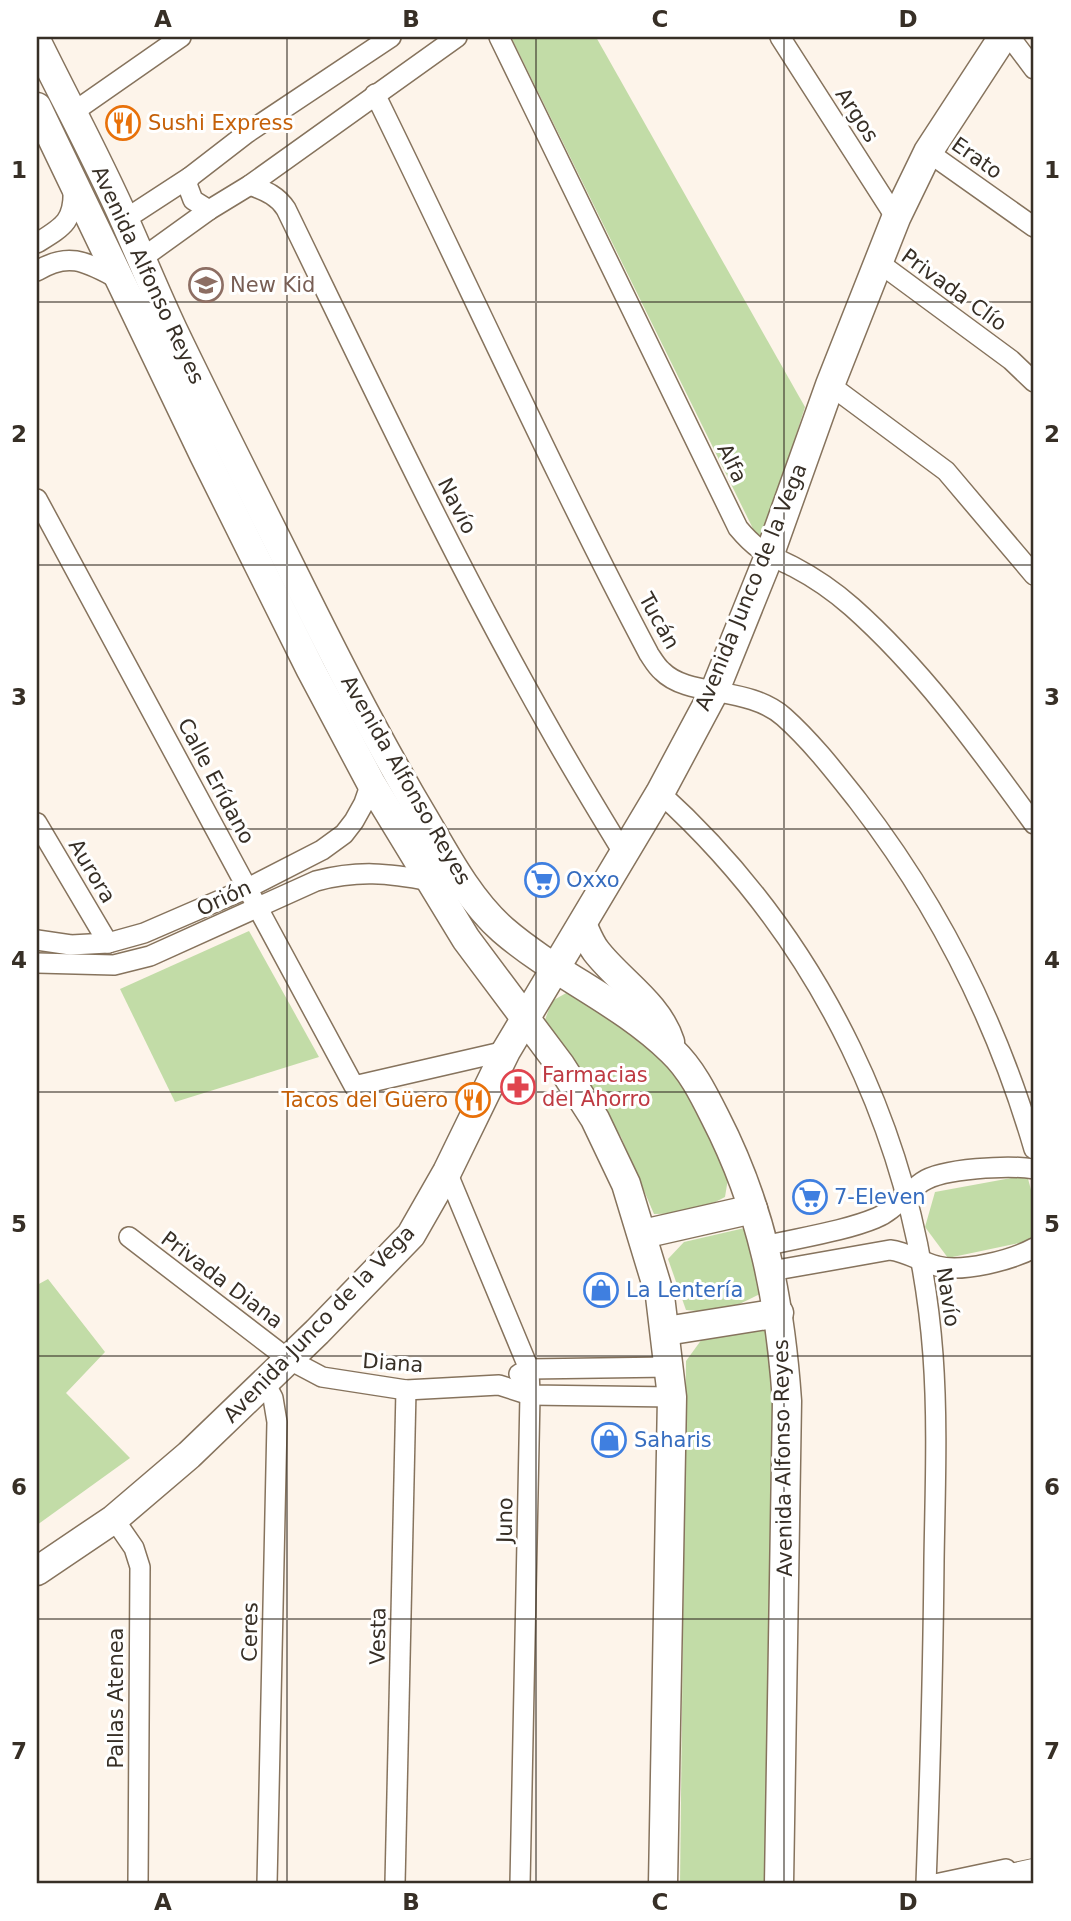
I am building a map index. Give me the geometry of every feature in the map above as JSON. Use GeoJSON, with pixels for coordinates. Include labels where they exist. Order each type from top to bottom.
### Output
{"type":"FeatureCollection","features":[{"type":"Feature","properties":{"kind":"main road","name":"Avenida Junco de la Vega"},"geometry":{"type":"LineString","coordinates":[[37,1571],[114,1519],[189,1455],[265,1383],[411,1235],[447,1172],[506,1051],[660,793],[715,690],[896,218],[928,152],[1003,37]]}},
{"type":"Feature","properties":{"kind":"main road","name":"Avenida Alfonso Reyes"},"geometry":{"type":"LineString","coordinates":[[37,42],[124,220],[216,419],[334,655],[425,821],[483,910],[509,935],[649,1031],[672,1051],[698,1084],[729,1144],[768,1259],[779,1313],[785,1380],[787,1429],[779,1884]]}},
{"type":"Feature","properties":{"kind":"main road","name":"Avenida Alfonso Reyes"},"geometry":{"type":"LineString","coordinates":[[37,107],[204,455],[305,658],[371,783],[466,939],[561,1066],[595,1119],[626,1184],[660,1296],[673,1397],[663,1884]]}},
{"type":"Feature","properties":{"kind":"main road"},"geometry":{"type":"LineString","coordinates":[[583,926],[597,953],[649,1006],[660,1022],[672,1051]]}},
{"type":"Feature","properties":{"kind":"main road"},"geometry":{"type":"LineString","coordinates":[[643,1234],[753,1209]]}},
{"type":"Feature","properties":{"kind":"main road"},"geometry":{"type":"LineString","coordinates":[[666,1331],[779,1313]]}},
{"type":"Feature","properties":{"kind":"main road"},"geometry":{"type":"LineString","coordinates":[[993,1884],[1034,1875]]}},
{"type":"Feature","properties":{"kind":"street"},"geometry":{"type":"LineString","coordinates":[[72,113],[181,37]]}},
{"type":"Feature","properties":{"kind":"street"},"geometry":{"type":"LineString","coordinates":[[124,220],[190,177],[247,133],[391,37]]}},
{"type":"Feature","properties":{"kind":"street"},"geometry":{"type":"LineString","coordinates":[[141,259],[250,185],[457,37]]}},
{"type":"Feature","properties":{"kind":"street","name":"Alfa"},"geometry":{"type":"LineString","coordinates":[[499,37],[738,528],[768,556],[794,567],[820,583],[885,638],[950,711],[1034,824]]}},
{"type":"Feature","properties":{"kind":"street","name":"Argos"},"geometry":{"type":"LineString","coordinates":[[780,37],[896,218]]}},
{"type":"Feature","properties":{"kind":"street"},"geometry":{"type":"LineString","coordinates":[[1010,37],[1034,69]]}},
{"type":"Feature","properties":{"kind":"street","name":"Tucán"},"geometry":{"type":"LineString","coordinates":[[375,94],[447,239],[560,480],[649,654],[663,673],[671,678],[692,686],[747,696],[766,704],[783,716],[841,779],[903,864],[957,954],[1015,1086],[1034,1149]]}},
{"type":"Feature","properties":{"kind":"street","name":"Erato"},"geometry":{"type":"LineString","coordinates":[[928,152],[1034,227]]}},
{"type":"Feature","properties":{"kind":"street"},"geometry":{"type":"LineString","coordinates":[[190,177],[187,184],[193,200],[208,211]]}},
{"type":"Feature","properties":{"kind":"street"},"geometry":{"type":"LineString","coordinates":[[37,243],[61,228],[67,220],[74,204],[72,183]]}},
{"type":"Feature","properties":{"kind":"street","name":"Navío"},"geometry":{"type":"LineString","coordinates":[[250,185],[269,192],[280,200],[286,209],[388,419],[488,614],[550,730],[624,854]]}},
{"type":"Feature","properties":{"kind":"street"},"geometry":{"type":"LineString","coordinates":[[37,271],[52,262],[71,260],[122,281]]}},
{"type":"Feature","properties":{"kind":"street","name":"Privada Clío"},"geometry":{"type":"LineString","coordinates":[[878,262],[1011,360],[1034,382]]}},
{"type":"Feature","properties":{"kind":"street"},"geometry":{"type":"LineString","coordinates":[[830,385],[946,471],[1034,575]]}},
{"type":"Feature","properties":{"kind":"street","name":"Calle Erídano"},"geometry":{"type":"LineString","coordinates":[[37,499],[354,1086],[506,1051]]}},
{"type":"Feature","properties":{"kind":"street","name":"Orión"},"geometry":{"type":"LineString","coordinates":[[37,940],[71,945],[108,943],[144,933],[248,887],[322,850],[344,834],[364,803],[371,783]]}},
{"type":"Feature","properties":{"kind":"street","name":"Navío"},"geometry":{"type":"LineString","coordinates":[[660,793],[722,854],[769,912],[800,956],[838,1021],[861,1069],[883,1119],[907,1194],[930,1322],[935,1407],[932,1719],[926,1884]]}},
{"type":"Feature","properties":{"kind":"street","name":"Aurora"},"geometry":{"type":"LineString","coordinates":[[37,823],[108,943]]}},
{"type":"Feature","properties":{"kind":"street","name":"Orión"},"geometry":{"type":"LineString","coordinates":[[37,963],[114,965],[150,956],[316,881],[341,875],[387,873],[429,881]]}},
{"type":"Feature","properties":{"kind":"street"},"geometry":{"type":"LineString","coordinates":[[768,1259],[872,1220],[892,1209],[928,1178],[1008,1167],[1034,1169]]}},
{"type":"Feature","properties":{"kind":"street","name":"Juno"},"geometry":{"type":"LineString","coordinates":[[447,1172],[529,1369],[520,1884]]}},
{"type":"Feature","properties":{"kind":"street","name":"Privada Diana"},"geometry":{"type":"LineString","coordinates":[[129,1237],[288,1359]]}},
{"type":"Feature","properties":{"kind":"street"},"geometry":{"type":"LineString","coordinates":[[768,1259],[877,1250],[900,1251],[946,1268],[958,1268],[1013,1257],[1034,1248]]}},
{"type":"Feature","properties":{"kind":"street","name":"Diana"},"geometry":{"type":"LineString","coordinates":[[288,1359],[322,1377],[406,1390],[499,1385],[530,1395],[673,1397]]}},
{"type":"Feature","properties":{"kind":"street","name":"Diana"},"geometry":{"type":"LineString","coordinates":[[499,1385],[529,1369],[670,1367]]}},
{"type":"Feature","properties":{"kind":"street","name":"Ceres"},"geometry":{"type":"LineString","coordinates":[[265,1383],[273,1398],[277,1422],[267,1884]]}},
{"type":"Feature","properties":{"kind":"street","name":"Vesta"},"geometry":{"type":"LineString","coordinates":[[395,1884],[406,1390]]}},
{"type":"Feature","properties":{"kind":"street","name":"Pallas Atenea"},"geometry":{"type":"LineString","coordinates":[[114,1519],[134,1548],[139,1567],[138,1884]]}},
{"type":"Feature","properties":{"kind":"street"},"geometry":{"type":"LineString","coordinates":[[935,1884],[1034,1863]]}},
{"type":"Feature","properties":{"kind":"green space"},"geometry":{"type":"Polygon","coordinates":[[[511,37],[596,37],[805,407],[761,545],[511,37]]]}},
{"type":"Feature","properties":{"kind":"green space"},"geometry":{"type":"Polygon","coordinates":[[[249,931],[319,1057],[175,1102],[120,989],[249,931]]]}},
{"type":"Feature","properties":{"kind":"green space"},"geometry":{"type":"Polygon","coordinates":[[[568,992],[663,1049],[732,1154],[725,1197],[694,1213],[654,1214],[621,1137],[543,1025],[552,1001],[568,992]]]}},
{"type":"Feature","properties":{"kind":"green space"},"geometry":{"type":"Polygon","coordinates":[[[1027,1175],[1034,1201],[1034,1240],[948,1258],[925,1227],[935,1192],[1027,1175]]]}},
{"type":"Feature","properties":{"kind":"green space"},"geometry":{"type":"Polygon","coordinates":[[[749,1227],[760,1294],[721,1313],[686,1310],[668,1259],[684,1242],[749,1227]]]}},
{"type":"Feature","properties":{"kind":"green space"},"geometry":{"type":"Polygon","coordinates":[[[48,1279],[105,1352],[66,1393],[130,1458],[37,1525],[37,1285],[48,1279]]]}},
{"type":"Feature","properties":{"kind":"green space"},"geometry":{"type":"Polygon","coordinates":[[[762,1324],[785,1364],[774,1884],[680,1884],[686,1361],[702,1339],[762,1324]]]}},
{"type":"Feature","properties":{"kind":"place","name":"Sushi Express"},"geometry":{"type":"Point","coordinates":[123,123]}},
{"type":"Feature","properties":{"kind":"place","name":"New Kid"},"geometry":{"type":"Point","coordinates":[206,285]}},
{"type":"Feature","properties":{"kind":"place","name":"Oxxo"},"geometry":{"type":"Point","coordinates":[542,880]}},
{"type":"Feature","properties":{"kind":"place","name":"Farmacias del Ahorro"},"geometry":{"type":"Point","coordinates":[518,1087]}},
{"type":"Feature","properties":{"kind":"place","name":"Tacos del Güero"},"geometry":{"type":"Point","coordinates":[473,1100]}},
{"type":"Feature","properties":{"kind":"place","name":"7-Eleven"},"geometry":{"type":"Point","coordinates":[810,1197]}},
{"type":"Feature","properties":{"kind":"place","name":"La Lentería"},"geometry":{"type":"Point","coordinates":[601,1290]}},
{"type":"Feature","properties":{"kind":"place","name":"Saharis"},"geometry":{"type":"Point","coordinates":[609,1440]}}]}
